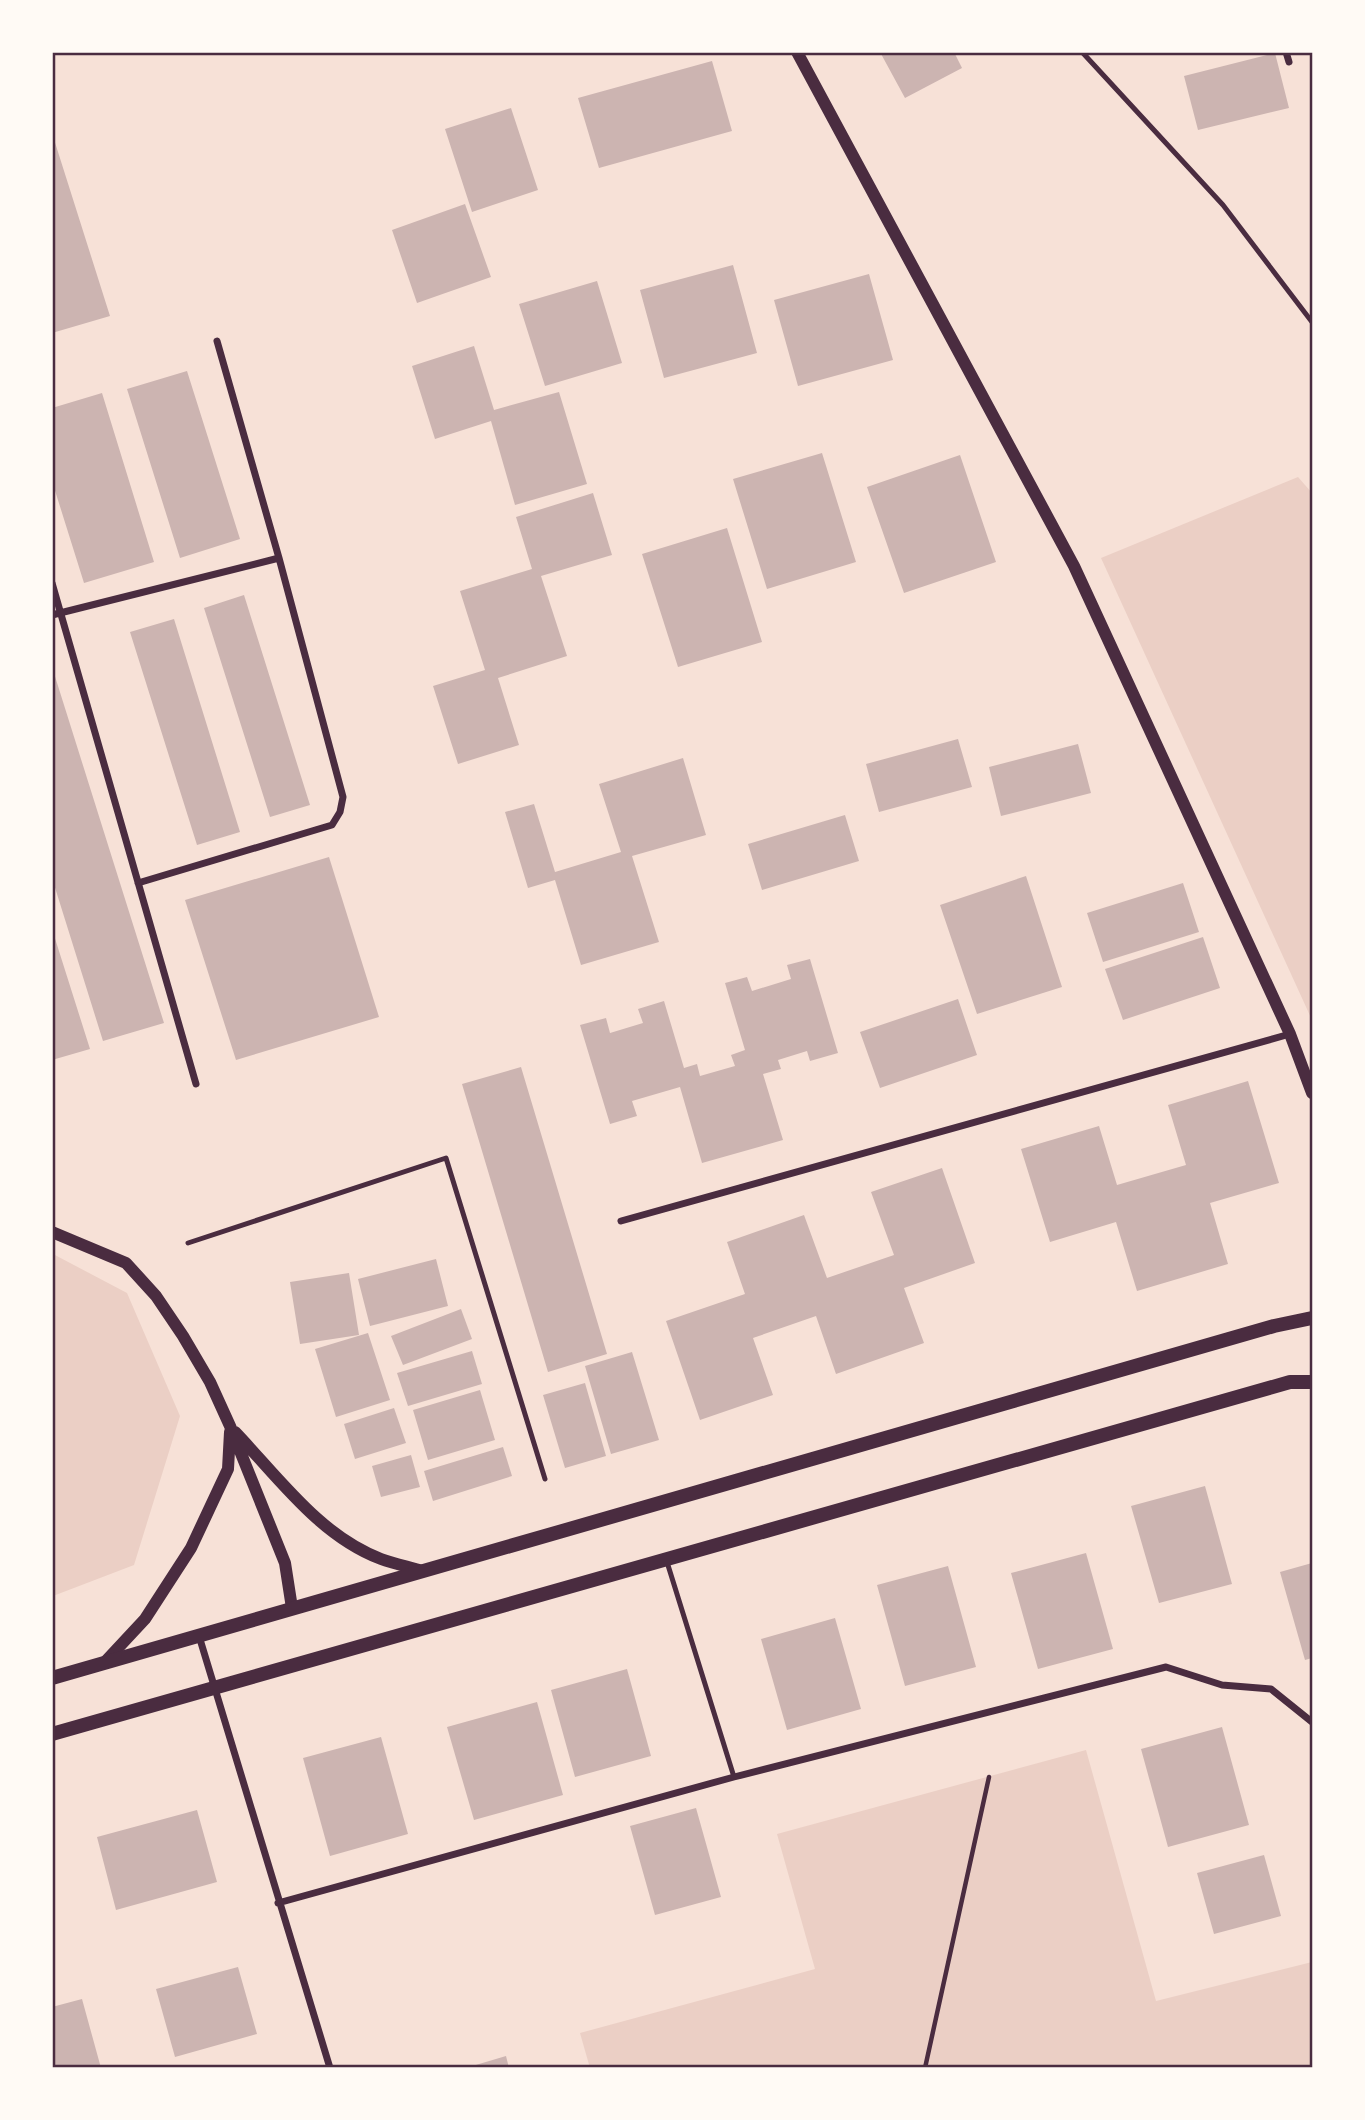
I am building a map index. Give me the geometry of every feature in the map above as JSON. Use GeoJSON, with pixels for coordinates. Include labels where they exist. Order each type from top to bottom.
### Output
{"type":"FeatureCollection","features":[{"type":"Feature","properties":{"kind":"main road"},"geometry":{"type":"LineString","coordinates":[[52,1678],[1274,1326],[1312,1318]]}},
{"type":"Feature","properties":{"kind":"main road"},"geometry":{"type":"LineString","coordinates":[[52,1734],[1290,1382],[1312,1382]]}},
{"type":"Feature","properties":{"kind":"street"},"geometry":{"type":"LineString","coordinates":[[797,52],[1074,566],[1290,1034],[1312,1093]]}},
{"type":"Feature","properties":{"kind":"street"},"geometry":{"type":"LineString","coordinates":[[1286,52],[1289,62]]}},
{"type":"Feature","properties":{"kind":"street"},"geometry":{"type":"LineString","coordinates":[[138,883],[332,825],[340,812],[343,797],[217,341]]}},
{"type":"Feature","properties":{"kind":"street"},"geometry":{"type":"LineString","coordinates":[[57,614],[279,558]]}},
{"type":"Feature","properties":{"kind":"street"},"geometry":{"type":"LineString","coordinates":[[52,583],[57,614],[196,1084]]}},
{"type":"Feature","properties":{"kind":"street"},"geometry":{"type":"LineString","coordinates":[[621,1221],[1290,1034]]}},
{"type":"Feature","properties":{"kind":"street"},"geometry":{"type":"LineString","coordinates":[[52,1232],[126,1263],[156,1296],[183,1336],[210,1382],[230,1426],[285,1563],[292,1608]]}},
{"type":"Feature","properties":{"kind":"street"},"geometry":{"type":"LineString","coordinates":[[230,1426],[315,1518],[353,1545],[381,1559],[423,1571]]}},
{"type":"Feature","properties":{"kind":"street"},"geometry":{"type":"LineString","coordinates":[[104,1663],[145,1619],[191,1548],[228,1469],[230,1426]]}},
{"type":"Feature","properties":{"kind":"street"},"geometry":{"type":"LineString","coordinates":[[198,1636],[330,2067]]}},
{"type":"Feature","properties":{"kind":"street"},"geometry":{"type":"LineString","coordinates":[[278,1903],[734,1777],[1166,1667],[1222,1685],[1271,1689],[1312,1722]]}},
{"type":"Feature","properties":{"kind":"lane"},"geometry":{"type":"LineString","coordinates":[[1082,52],[1223,205],[1312,322]]}},
{"type":"Feature","properties":{"kind":"lane"},"geometry":{"type":"LineString","coordinates":[[188,1243],[446,1158],[545,1479]]}},
{"type":"Feature","properties":{"kind":"lane"},"geometry":{"type":"LineString","coordinates":[[666,1559],[734,1777]]}},
{"type":"Feature","properties":{"kind":"path"},"geometry":{"type":"LineString","coordinates":[[925,2067],[989,1777]]}},
{"type":"Feature","properties":{"kind":"shaded area"},"geometry":{"type":"Polygon","coordinates":[[[1298,477],[1312,493],[1312,1020],[1101,558],[1298,477]]]}},
{"type":"Feature","properties":{"kind":"shaded area"},"geometry":{"type":"Polygon","coordinates":[[[53,1254],[127,1293],[180,1416],[134,1565],[53,1596],[53,1254]]]}},
{"type":"Feature","properties":{"kind":"shaded area"},"geometry":{"type":"Polygon","coordinates":[[[1086,1750],[1156,2001],[1312,1962],[1312,2067],[590,2068],[580,2033],[815,1969],[777,1834],[1086,1750]]]}},
{"type":"Feature","properties":{"kind":"building"},"geometry":{"type":"Polygon","coordinates":[[[880,52],[954,52],[962,68],[905,98],[880,52]]]}},
{"type":"Feature","properties":{"kind":"building"},"geometry":{"type":"Polygon","coordinates":[[[1275,53],[1289,108],[1198,130],[1184,76],[1275,53]]]}},
{"type":"Feature","properties":{"kind":"building"},"geometry":{"type":"Polygon","coordinates":[[[712,61],[732,131],[599,168],[578,98],[712,61]]]}},
{"type":"Feature","properties":{"kind":"building"},"geometry":{"type":"Polygon","coordinates":[[[511,108],[538,190],[472,212],[445,129],[511,108]]]}},
{"type":"Feature","properties":{"kind":"building"},"geometry":{"type":"Polygon","coordinates":[[[52,133],[110,316],[52,333],[52,133]]]}},
{"type":"Feature","properties":{"kind":"building"},"geometry":{"type":"Polygon","coordinates":[[[465,204],[491,277],[417,303],[392,230],[465,204]]]}},
{"type":"Feature","properties":{"kind":"building"},"geometry":{"type":"Polygon","coordinates":[[[733,265],[757,353],[664,378],[640,290],[733,265]]]}},
{"type":"Feature","properties":{"kind":"building"},"geometry":{"type":"Polygon","coordinates":[[[869,274],[893,360],[798,386],[774,300],[869,274]]]}},
{"type":"Feature","properties":{"kind":"building"},"geometry":{"type":"Polygon","coordinates":[[[597,281],[622,363],[545,386],[519,304],[597,281]]]}},
{"type":"Feature","properties":{"kind":"building"},"geometry":{"type":"Polygon","coordinates":[[[474,346],[494,410],[559,392],[587,484],[515,505],[491,421],[435,439],[412,366],[474,346]]]}},
{"type":"Feature","properties":{"kind":"building"},"geometry":{"type":"Polygon","coordinates":[[[187,371],[240,539],[180,558],[127,389],[187,371]]]}},
{"type":"Feature","properties":{"kind":"building"},"geometry":{"type":"Polygon","coordinates":[[[102,393],[154,562],[84,583],[52,481],[52,408],[102,393]]]}},
{"type":"Feature","properties":{"kind":"building"},"geometry":{"type":"Polygon","coordinates":[[[822,453],[856,562],[767,589],[733,479],[822,453]]]}},
{"type":"Feature","properties":{"kind":"building"},"geometry":{"type":"Polygon","coordinates":[[[960,455],[996,562],[904,593],[867,487],[960,455]]]}},
{"type":"Feature","properties":{"kind":"building"},"geometry":{"type":"Polygon","coordinates":[[[593,493],[612,555],[541,576],[567,656],[498,678],[519,745],[458,764],[433,686],[485,670],[460,591],[532,569],[516,517],[593,493]]]}},
{"type":"Feature","properties":{"kind":"building"},"geometry":{"type":"Polygon","coordinates":[[[727,528],[762,642],[678,667],[642,554],[727,528]]]}},
{"type":"Feature","properties":{"kind":"building"},"geometry":{"type":"Polygon","coordinates":[[[244,595],[310,805],[270,817],[204,608],[244,595]]]}},
{"type":"Feature","properties":{"kind":"building"},"geometry":{"type":"Polygon","coordinates":[[[174,619],[240,832],[197,845],[130,632],[174,619]]]}},
{"type":"Feature","properties":{"kind":"building"},"geometry":{"type":"Polygon","coordinates":[[[53,670],[164,1023],[103,1041],[52,878],[53,670]]]}},
{"type":"Feature","properties":{"kind":"building"},"geometry":{"type":"Polygon","coordinates":[[[958,739],[972,787],[879,812],[866,764],[958,739]]]}},
{"type":"Feature","properties":{"kind":"building"},"geometry":{"type":"Polygon","coordinates":[[[1078,744],[1091,793],[1001,816],[989,767],[1078,744]]]}},
{"type":"Feature","properties":{"kind":"building"},"geometry":{"type":"Polygon","coordinates":[[[683,758],[706,835],[632,856],[659,942],[581,965],[555,880],[528,888],[505,812],[534,804],[555,872],[621,852],[599,784],[683,758]]]}},
{"type":"Feature","properties":{"kind":"building"},"geometry":{"type":"Polygon","coordinates":[[[845,815],[859,861],[762,890],[748,844],[845,815]]]}},
{"type":"Feature","properties":{"kind":"building"},"geometry":{"type":"Polygon","coordinates":[[[329,857],[379,1017],[236,1060],[185,900],[329,857]]]}},
{"type":"Feature","properties":{"kind":"building"},"geometry":{"type":"Polygon","coordinates":[[[1026,876],[1062,987],[977,1014],[940,905],[1026,876]]]}},
{"type":"Feature","properties":{"kind":"building"},"geometry":{"type":"Polygon","coordinates":[[[1183,883],[1199,932],[1103,962],[1087,913],[1183,883]]]}},
{"type":"Feature","properties":{"kind":"building"},"geometry":{"type":"Polygon","coordinates":[[[52,929],[90,1049],[52,1060],[52,929]]]}},
{"type":"Feature","properties":{"kind":"building"},"geometry":{"type":"Polygon","coordinates":[[[1203,937],[1220,988],[1123,1020],[1105,969],[1203,937]]]}},
{"type":"Feature","properties":{"kind":"building"},"geometry":{"type":"Polygon","coordinates":[[[810,959],[838,1053],[810,1061],[807,1051],[778,1060],[781,1069],[763,1074],[783,1140],[702,1163],[680,1087],[632,1101],[637,1116],[610,1124],[580,1025],[606,1018],[610,1033],[643,1023],[638,1009],[664,1001],[684,1068],[697,1064],[700,1076],[735,1066],[731,1055],[745,1050],[725,983],[747,977],[752,991],[791,979],[787,965],[810,959]]]}},
{"type":"Feature","properties":{"kind":"building"},"geometry":{"type":"Polygon","coordinates":[[[958,999],[977,1055],[880,1088],[860,1032],[958,999]]]}},
{"type":"Feature","properties":{"kind":"building"},"geometry":{"type":"Polygon","coordinates":[[[521,1067],[607,1354],[548,1372],[462,1084],[521,1067]]]}},
{"type":"Feature","properties":{"kind":"building"},"geometry":{"type":"Polygon","coordinates":[[[1248,1081],[1279,1183],[1210,1203],[1228,1264],[1137,1291],[1116,1222],[1050,1242],[1021,1149],[1099,1126],[1117,1185],[1186,1165],[1168,1105],[1248,1081]]]}},
{"type":"Feature","properties":{"kind":"building"},"geometry":{"type":"Polygon","coordinates":[[[942,1168],[975,1263],[904,1288],[924,1343],[836,1374],[816,1316],[753,1338],[773,1395],[700,1420],[666,1321],[745,1294],[727,1242],[804,1215],[827,1278],[894,1255],[871,1192],[942,1168]]]}},
{"type":"Feature","properties":{"kind":"building"},"geometry":{"type":"Polygon","coordinates":[[[436,1259],[448,1306],[370,1326],[358,1279],[436,1259]]]}},
{"type":"Feature","properties":{"kind":"building"},"geometry":{"type":"Polygon","coordinates":[[[349,1273],[359,1335],[300,1344],[290,1282],[349,1273]]]}},
{"type":"Feature","properties":{"kind":"building"},"geometry":{"type":"Polygon","coordinates":[[[461,1309],[472,1339],[403,1365],[391,1336],[461,1309]]]}},
{"type":"Feature","properties":{"kind":"building"},"geometry":{"type":"Polygon","coordinates":[[[368,1333],[390,1400],[336,1417],[315,1349],[368,1333]]]}},
{"type":"Feature","properties":{"kind":"building"},"geometry":{"type":"Polygon","coordinates":[[[472,1351],[482,1384],[408,1406],[397,1373],[472,1351]]]}},
{"type":"Feature","properties":{"kind":"building"},"geometry":{"type":"Polygon","coordinates":[[[632,1352],[659,1440],[611,1454],[585,1366],[632,1352]]]}},
{"type":"Feature","properties":{"kind":"building"},"geometry":{"type":"Polygon","coordinates":[[[585,1383],[606,1456],[565,1468],[543,1395],[585,1383]]]}},
{"type":"Feature","properties":{"kind":"building"},"geometry":{"type":"Polygon","coordinates":[[[480,1390],[495,1440],[428,1460],[413,1410],[480,1390]]]}},
{"type":"Feature","properties":{"kind":"building"},"geometry":{"type":"Polygon","coordinates":[[[394,1408],[406,1443],[355,1459],[344,1424],[394,1408]]]}},
{"type":"Feature","properties":{"kind":"building"},"geometry":{"type":"Polygon","coordinates":[[[503,1447],[512,1476],[433,1501],[424,1471],[503,1447]]]}},
{"type":"Feature","properties":{"kind":"building"},"geometry":{"type":"Polygon","coordinates":[[[411,1455],[420,1487],[381,1497],[372,1466],[411,1455]]]}},
{"type":"Feature","properties":{"kind":"building"},"geometry":{"type":"Polygon","coordinates":[[[1205,1486],[1232,1584],[1159,1603],[1131,1506],[1205,1486]]]}},
{"type":"Feature","properties":{"kind":"building"},"geometry":{"type":"Polygon","coordinates":[[[1086,1553],[1113,1649],[1038,1669],[1011,1573],[1086,1553]]]}},
{"type":"Feature","properties":{"kind":"building"},"geometry":{"type":"Polygon","coordinates":[[[1312,1563],[1312,1658],[1305,1660],[1280,1572],[1312,1563]]]}},
{"type":"Feature","properties":{"kind":"building"},"geometry":{"type":"Polygon","coordinates":[[[948,1566],[976,1667],[905,1686],[877,1585],[948,1566]]]}},
{"type":"Feature","properties":{"kind":"building"},"geometry":{"type":"Polygon","coordinates":[[[835,1618],[861,1709],[787,1730],[761,1639],[835,1618]]]}},
{"type":"Feature","properties":{"kind":"building"},"geometry":{"type":"Polygon","coordinates":[[[627,1669],[651,1756],[575,1777],[551,1690],[627,1669]]]}},
{"type":"Feature","properties":{"kind":"building"},"geometry":{"type":"Polygon","coordinates":[[[537,1702],[563,1795],[474,1820],[447,1727],[537,1702]]]}},
{"type":"Feature","properties":{"kind":"building"},"geometry":{"type":"Polygon","coordinates":[[[1222,1727],[1249,1825],[1168,1847],[1141,1749],[1222,1727]]]}},
{"type":"Feature","properties":{"kind":"building"},"geometry":{"type":"Polygon","coordinates":[[[381,1737],[408,1834],[330,1856],[303,1758],[381,1737]]]}},
{"type":"Feature","properties":{"kind":"building"},"geometry":{"type":"Polygon","coordinates":[[[696,1808],[721,1897],[655,1915],[630,1826],[696,1808]]]}},
{"type":"Feature","properties":{"kind":"building"},"geometry":{"type":"Polygon","coordinates":[[[197,1810],[217,1882],[116,1910],[97,1837],[197,1810]]]}},
{"type":"Feature","properties":{"kind":"building"},"geometry":{"type":"Polygon","coordinates":[[[1264,1855],[1281,1916],[1214,1934],[1197,1873],[1264,1855]]]}},
{"type":"Feature","properties":{"kind":"building"},"geometry":{"type":"Polygon","coordinates":[[[238,1967],[257,2034],[175,2057],[156,1989],[238,1967]]]}},
{"type":"Feature","properties":{"kind":"building"},"geometry":{"type":"Polygon","coordinates":[[[82,1999],[101,2068],[52,2068],[52,2007],[82,1999]]]}},
{"type":"Feature","properties":{"kind":"building"},"geometry":{"type":"Polygon","coordinates":[[[506,2056],[509,2068],[469,2068],[469,2067],[506,2056]]]}}]}
